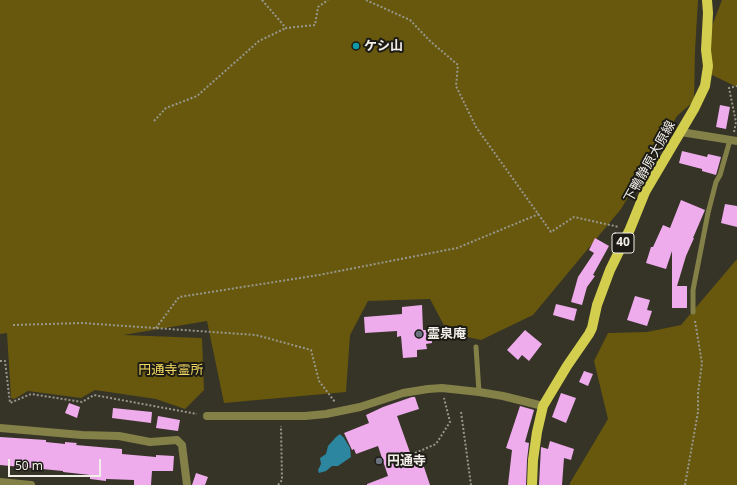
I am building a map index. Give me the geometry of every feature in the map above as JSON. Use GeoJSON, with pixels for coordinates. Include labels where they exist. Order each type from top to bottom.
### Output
{"type":"FeatureCollection","features":[{"type":"Feature","properties":{"kind":"main road","name":"下鴨静原大原線"},"geometry":{"type":"LineString","coordinates":[[532,485],[536,432],[543,406],[567,366],[589,334],[592,328],[597,305],[610,270],[630,229],[645,192],[681,132],[705,86],[708,66],[706,50],[708,1]]}},
{"type":"Feature","properties":{"kind":"street"},"geometry":{"type":"LineString","coordinates":[[681,132],[733,140]]}},
{"type":"Feature","properties":{"kind":"street"},"geometry":{"type":"LineString","coordinates":[[207,416],[305,416],[342,411],[402,393],[442,388],[503,396],[543,406]]}},
{"type":"Feature","properties":{"kind":"street"},"geometry":{"type":"LineString","coordinates":[[0,428],[82,435],[119,436],[150,442],[176,440],[182,445],[187,485]]}},
{"type":"Feature","properties":{"kind":"street"},"geometry":{"type":"LineString","coordinates":[[0,482],[31,485]]}},
{"type":"Feature","properties":{"kind":"lane"},"geometry":{"type":"LineString","coordinates":[[693,312],[693,290],[708,213],[716,182],[733,140]]}},
{"type":"Feature","properties":{"kind":"lane"},"geometry":{"type":"LineString","coordinates":[[476,347],[479,392]]}},
{"type":"Feature","properties":{"kind":"path"},"geometry":{"type":"LineString","coordinates":[[262,0],[286,28]]}},
{"type":"Feature","properties":{"kind":"path"},"geometry":{"type":"LineString","coordinates":[[154,121],[166,108],[197,96],[259,41],[286,28],[315,26],[318,7],[328,0]]}},
{"type":"Feature","properties":{"kind":"path"},"geometry":{"type":"LineString","coordinates":[[366,0],[410,20],[430,41],[458,65],[456,86],[476,127],[551,232],[574,217],[630,229]]}},
{"type":"Feature","properties":{"kind":"path"},"geometry":{"type":"LineString","coordinates":[[733,140],[736,122],[729,88],[737,86]]}},
{"type":"Feature","properties":{"kind":"path"},"geometry":{"type":"LineString","coordinates":[[156,328],[179,297],[319,275],[457,248],[539,214]]}},
{"type":"Feature","properties":{"kind":"path"},"geometry":{"type":"LineString","coordinates":[[685,485],[698,412],[698,393],[702,363],[693,312]]}},
{"type":"Feature","properties":{"kind":"path"},"geometry":{"type":"LineString","coordinates":[[13,324],[82,323],[256,334],[311,350],[319,381],[342,411]]}},
{"type":"Feature","properties":{"kind":"path"},"geometry":{"type":"LineString","coordinates":[[0,361],[5,361],[10,403],[31,394],[82,402],[94,395],[207,416]]}},
{"type":"Feature","properties":{"kind":"path"},"geometry":{"type":"LineString","coordinates":[[415,453],[436,444],[450,422],[442,388]]}},
{"type":"Feature","properties":{"kind":"path"},"geometry":{"type":"LineString","coordinates":[[461,412],[471,485]]}},
{"type":"Feature","properties":{"kind":"path"},"geometry":{"type":"LineString","coordinates":[[278,485],[282,480],[281,416]]}},
{"type":"Feature","properties":{"kind":"green space","name":"円通寺霊所"},"geometry":{"type":"Polygon","coordinates":[[[0,0],[698,0],[694,101],[677,116],[621,209],[533,315],[481,340],[448,333],[430,299],[368,301],[350,335],[346,392],[224,403],[207,321],[123,335],[202,338],[204,390],[185,409],[156,399],[95,390],[81,398],[28,391],[14,399],[11,398],[7,333],[0,334],[0,0]]]}},
{"type":"Feature","properties":{"kind":"green space"},"geometry":{"type":"Polygon","coordinates":[[[722,0],[737,0],[737,87],[710,74],[705,44],[722,0]]]}},
{"type":"Feature","properties":{"kind":"green space"},"geometry":{"type":"Polygon","coordinates":[[[737,259],[737,485],[570,485],[608,419],[594,361],[608,333],[647,332],[681,325],[737,259]]]}},
{"type":"Feature","properties":{"kind":"water"},"geometry":{"type":"Polygon","coordinates":[[[340,434],[350,448],[351,457],[338,466],[332,466],[326,471],[319,473],[318,470],[321,464],[320,458],[326,454],[328,446],[340,434]]]}},
{"type":"Feature","properties":{"kind":"building"},"geometry":{"type":"Polygon","coordinates":[[[720,105],[730,107],[726,129],[716,127],[720,105]]]}},
{"type":"Feature","properties":{"kind":"building"},"geometry":{"type":"Polygon","coordinates":[[[682,151],[707,157],[708,154],[721,157],[716,175],[702,171],[702,169],[679,163],[682,151]]]}},
{"type":"Feature","properties":{"kind":"building"},"geometry":{"type":"Polygon","coordinates":[[[681,200],[705,210],[686,256],[677,286],[687,286],[687,308],[672,308],[672,251],[666,269],[646,263],[651,247],[653,247],[663,225],[670,228],[681,200]]]}},
{"type":"Feature","properties":{"kind":"building"},"geometry":{"type":"Polygon","coordinates":[[[725,204],[737,206],[737,227],[721,223],[725,204]]]}},
{"type":"Feature","properties":{"kind":"building"},"geometry":{"type":"Polygon","coordinates":[[[595,238],[609,246],[593,275],[595,276],[587,287],[582,305],[571,302],[578,277],[594,253],[589,250],[595,238]]]}},
{"type":"Feature","properties":{"kind":"building"},"geometry":{"type":"Polygon","coordinates":[[[635,296],[650,300],[647,310],[652,311],[647,326],[627,320],[635,296]]]}},
{"type":"Feature","properties":{"kind":"building"},"geometry":{"type":"Polygon","coordinates":[[[556,304],[577,309],[574,321],[553,315],[556,304]]]}},
{"type":"Feature","properties":{"kind":"building"},"geometry":{"type":"Polygon","coordinates":[[[422,305],[423,330],[431,330],[432,343],[426,344],[427,349],[417,350],[417,357],[403,358],[401,336],[397,337],[397,331],[365,333],[364,317],[402,314],[402,307],[422,305]]]}},
{"type":"Feature","properties":{"kind":"building"},"geometry":{"type":"Polygon","coordinates":[[[525,330],[542,344],[529,361],[522,355],[518,360],[507,350],[525,330]]]}},
{"type":"Feature","properties":{"kind":"building"},"geometry":{"type":"Polygon","coordinates":[[[584,371],[593,374],[588,386],[579,382],[584,371]]]}},
{"type":"Feature","properties":{"kind":"building"},"geometry":{"type":"Polygon","coordinates":[[[561,393],[576,398],[566,423],[552,417],[561,393]]]}},
{"type":"Feature","properties":{"kind":"building"},"geometry":{"type":"Polygon","coordinates":[[[415,397],[419,409],[397,416],[412,458],[420,455],[430,485],[367,485],[388,476],[378,446],[356,454],[354,449],[352,450],[344,433],[369,423],[366,415],[383,407],[415,397]]]}},
{"type":"Feature","properties":{"kind":"building"},"geometry":{"type":"Polygon","coordinates":[[[69,403],[80,407],[77,418],[65,413],[69,403]]]}},
{"type":"Feature","properties":{"kind":"building"},"geometry":{"type":"Polygon","coordinates":[[[520,406],[534,410],[525,442],[529,443],[526,485],[508,485],[512,450],[506,448],[520,406]]]}},
{"type":"Feature","properties":{"kind":"building"},"geometry":{"type":"Polygon","coordinates":[[[113,408],[152,412],[151,423],[112,418],[113,408]]]}},
{"type":"Feature","properties":{"kind":"building"},"geometry":{"type":"Polygon","coordinates":[[[158,416],[180,420],[178,431],[156,428],[158,416]]]}},
{"type":"Feature","properties":{"kind":"building"},"geometry":{"type":"Polygon","coordinates":[[[0,437],[46,440],[46,442],[65,444],[65,442],[77,443],[76,445],[122,449],[122,454],[156,457],[156,455],[174,456],[173,471],[152,471],[151,485],[134,485],[134,480],[106,479],[106,481],[90,479],[90,475],[0,465],[0,437]]]}},
{"type":"Feature","properties":{"kind":"building"},"geometry":{"type":"Polygon","coordinates":[[[550,441],[574,449],[571,460],[564,458],[562,485],[539,485],[541,447],[548,449],[550,441]]]}},
{"type":"Feature","properties":{"kind":"building"},"geometry":{"type":"Polygon","coordinates":[[[196,473],[208,477],[205,485],[192,485],[196,473]]]}},
{"type":"Feature","properties":{"kind":"place","name":"ケシ山"},"geometry":{"type":"Point","coordinates":[356,46]}},
{"type":"Feature","properties":{"kind":"place","name":"霊泉庵"},"geometry":{"type":"Point","coordinates":[419,334]}},
{"type":"Feature","properties":{"kind":"place","name":"円通寺"},"geometry":{"type":"Point","coordinates":[379,461]}}]}
